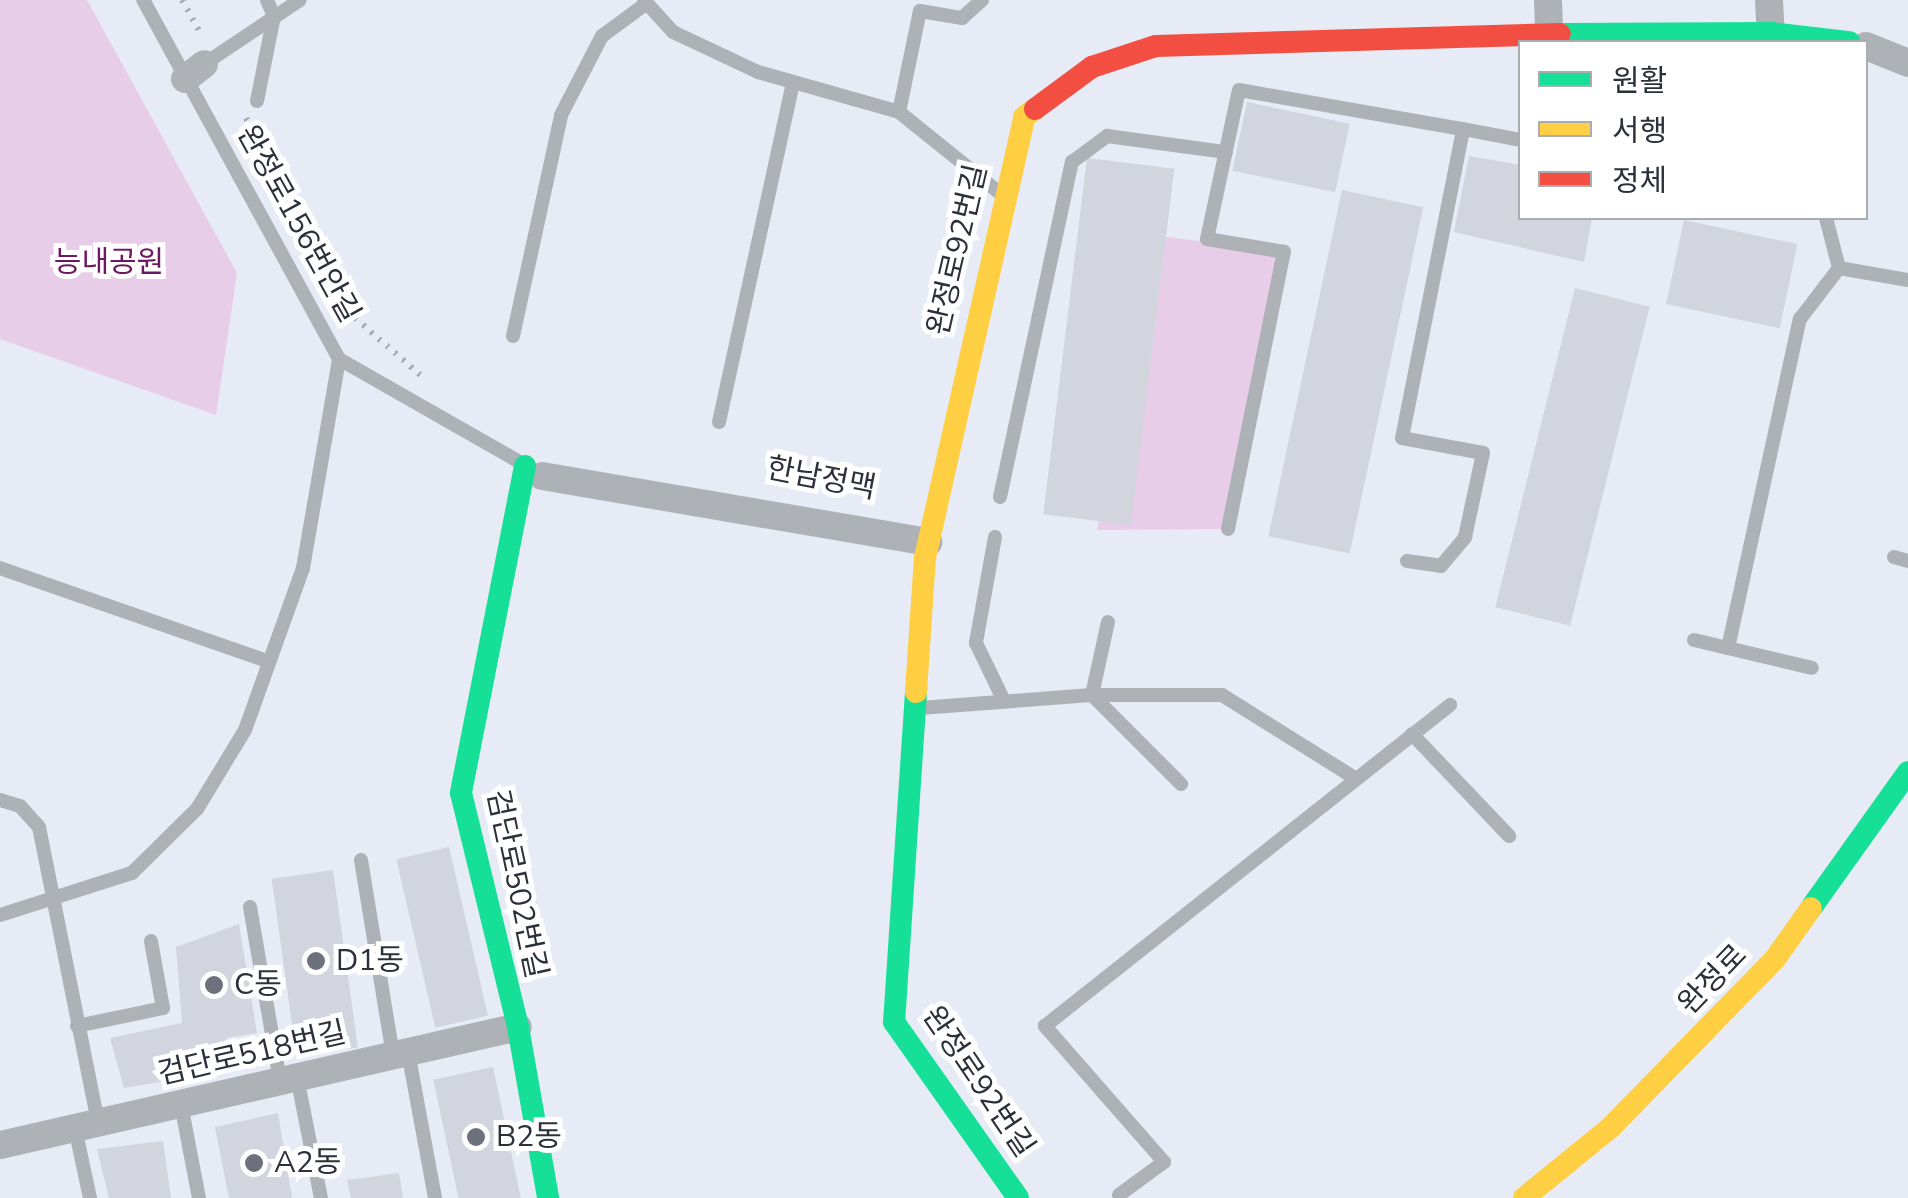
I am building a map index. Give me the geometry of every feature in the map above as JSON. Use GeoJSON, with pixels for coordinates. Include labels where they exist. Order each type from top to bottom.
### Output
{"type":"FeatureCollection","features":[{"type":"Feature","properties":{"kind":"street"},"geometry":{"type":"LineString","coordinates":[[1548,0],[1550,34]]}},
{"type":"Feature","properties":{"kind":"street"},"geometry":{"type":"LineString","coordinates":[[1768,0],[1770,38]]}},
{"type":"Feature","properties":{"kind":"street","name":"완정로92번길"},"geometry":{"type":"LineString","coordinates":[[1018,1198],[894,1022],[928,542],[1002,194],[1024,117],[1092,66],[1156,46],[1550,34],[1809,40]]}},
{"type":"Feature","properties":{"kind":"street"},"geometry":{"type":"LineString","coordinates":[[1868,47],[1908,63]]}},
{"type":"Feature","properties":{"kind":"street"},"geometry":{"type":"LineString","coordinates":[[534,471],[928,542]]}},
{"type":"Feature","properties":{"kind":"street","name":"검단로502번길"},"geometry":{"type":"LineString","coordinates":[[534,471],[461,793],[518,1027],[548,1198]]}},
{"type":"Feature","properties":{"kind":"street","name":"완정로"},"geometry":{"type":"LineString","coordinates":[[1538,1194],[1611,1127],[1776,959],[1908,772]]}},
{"type":"Feature","properties":{"kind":"street","name":"검단로518번길"},"geometry":{"type":"LineString","coordinates":[[0,1144],[518,1027]]}},
{"type":"Feature","properties":{"kind":"lane","name":"완정로156번안길"},"geometry":{"type":"LineString","coordinates":[[0,915],[56,901],[132,874],[197,809],[245,730],[303,568],[340,359],[200,66],[142,0]]}},
{"type":"Feature","properties":{"kind":"lane"},"geometry":{"type":"LineString","coordinates":[[256,100],[274,16],[267,0]]}},
{"type":"Feature","properties":{"kind":"lane"},"geometry":{"type":"LineString","coordinates":[[200,66],[300,0]]}},
{"type":"Feature","properties":{"kind":"lane"},"geometry":{"type":"LineString","coordinates":[[899,112],[918,6],[962,18],[982,0]]}},
{"type":"Feature","properties":{"kind":"lane"},"geometry":{"type":"LineString","coordinates":[[513,336],[561,115],[602,36],[646,2],[674,32],[792,82],[899,112],[1002,194]]}},
{"type":"Feature","properties":{"kind":"lane"},"geometry":{"type":"LineString","coordinates":[[719,422],[792,82]]}},
{"type":"Feature","properties":{"kind":"lane"},"geometry":{"type":"LineString","coordinates":[[1228,528],[1284,252],[1207,238],[1239,90],[1518,140]]}},
{"type":"Feature","properties":{"kind":"lane"},"geometry":{"type":"LineString","coordinates":[[1407,561],[1440,566],[1465,537],[1483,453],[1402,438],[1463,129]]}},
{"type":"Feature","properties":{"kind":"lane"},"geometry":{"type":"LineString","coordinates":[[1000,497],[1072,162],[1107,136],[1226,152]]}},
{"type":"Feature","properties":{"kind":"lane"},"geometry":{"type":"LineString","coordinates":[[1826,220],[1838,268]]}},
{"type":"Feature","properties":{"kind":"lane"},"geometry":{"type":"LineString","coordinates":[[1838,268],[1908,280]]}},
{"type":"Feature","properties":{"kind":"lane"},"geometry":{"type":"LineString","coordinates":[[1728,648],[1800,319],[1838,268]]}},
{"type":"Feature","properties":{"kind":"lane"},"geometry":{"type":"LineString","coordinates":[[340,359],[534,471]]}},
{"type":"Feature","properties":{"kind":"lane"},"geometry":{"type":"LineString","coordinates":[[994,537],[976,643],[1004,702]]}},
{"type":"Feature","properties":{"kind":"lane"},"geometry":{"type":"LineString","coordinates":[[0,568],[267,660]]}},
{"type":"Feature","properties":{"kind":"lane"},"geometry":{"type":"LineString","coordinates":[[1092,694],[1108,622]]}},
{"type":"Feature","properties":{"kind":"lane"},"geometry":{"type":"LineString","coordinates":[[1694,640],[1812,668]]}},
{"type":"Feature","properties":{"kind":"lane"},"geometry":{"type":"LineString","coordinates":[[1092,694],[1181,784]]}},
{"type":"Feature","properties":{"kind":"lane"},"geometry":{"type":"LineString","coordinates":[[914,709],[1092,694],[1222,695],[1355,778]]}},
{"type":"Feature","properties":{"kind":"lane"},"geometry":{"type":"LineString","coordinates":[[1119,1194],[1164,1162],[1045,1026],[1450,705]]}},
{"type":"Feature","properties":{"kind":"lane"},"geometry":{"type":"LineString","coordinates":[[1412,734],[1509,836]]}},
{"type":"Feature","properties":{"kind":"lane"},"geometry":{"type":"LineString","coordinates":[[0,800],[20,806],[39,827],[56,901],[77,1026],[90,1198]]}},
{"type":"Feature","properties":{"kind":"lane"},"geometry":{"type":"LineString","coordinates":[[361,860],[400,1054],[435,1198]]}},
{"type":"Feature","properties":{"kind":"lane"},"geometry":{"type":"LineString","coordinates":[[250,906],[320,1198]]}},
{"type":"Feature","properties":{"kind":"lane"},"geometry":{"type":"LineString","coordinates":[[77,1026],[163,1008],[152,941]]}},
{"type":"Feature","properties":{"kind":"lane"},"geometry":{"type":"LineString","coordinates":[[181,1104],[199,1198]]}},
{"type":"Feature","properties":{"kind":"path"},"geometry":{"type":"LineString","coordinates":[[182,0],[200,66]]}},
{"type":"Feature","properties":{"kind":"path"},"geometry":{"type":"LineString","coordinates":[[241,108],[354,318],[432,386]]}},
{"type":"Feature","properties":{"kind":"green space","name":"능내공원"},"geometry":{"type":"Polygon","coordinates":[[[0,0],[87,0],[237,273],[216,415],[0,339],[0,0]]]}},
{"type":"Feature","properties":{"kind":"green space"},"geometry":{"type":"Polygon","coordinates":[[[1160,236],[1284,252],[1228,529],[1097,530],[1160,236]]]}},
{"type":"Feature","properties":{"kind":"building"},"geometry":{"type":"Polygon","coordinates":[[[1247,102],[1350,124],[1335,192],[1232,170],[1247,102]]]}},
{"type":"Feature","properties":{"kind":"building"},"geometry":{"type":"Polygon","coordinates":[[[1469,156],[1518,165],[1518,220],[1592,220],[1584,262],[1454,232],[1469,156]]]}},
{"type":"Feature","properties":{"kind":"building"},"geometry":{"type":"Polygon","coordinates":[[[1087,158],[1174,169],[1131,525],[1043,514],[1087,158]]]}},
{"type":"Feature","properties":{"kind":"building"},"geometry":{"type":"Polygon","coordinates":[[[1342,190],[1423,207],[1350,554],[1268,536],[1342,190]]]}},
{"type":"Feature","properties":{"kind":"building"},"geometry":{"type":"Polygon","coordinates":[[[1684,220],[1797,244],[1780,328],[1666,304],[1684,220]]]}},
{"type":"Feature","properties":{"kind":"building"},"geometry":{"type":"Polygon","coordinates":[[[1575,288],[1650,307],[1570,626],[1495,607],[1575,288]]]}},
{"type":"Feature","properties":{"kind":"building"},"geometry":{"type":"Polygon","coordinates":[[[449,847],[488,1016],[435,1028],[396,859],[449,847]]]}},
{"type":"Feature","properties":{"kind":"building","name":"D1동"},"geometry":{"type":"Polygon","coordinates":[[[333,870],[358,1047],[297,1056],[272,879],[333,870]]]}},
{"type":"Feature","properties":{"kind":"building","name":"C동"},"geometry":{"type":"Polygon","coordinates":[[[239,924],[257,1033],[226,1038],[230,1070],[124,1088],[110,1038],[182,1023],[176,947],[239,924]]]}},
{"type":"Feature","properties":{"kind":"building","name":"B2동"},"geometry":{"type":"Polygon","coordinates":[[[493,1067],[521,1198],[458,1198],[433,1080],[493,1067]]]}},
{"type":"Feature","properties":{"kind":"building","name":"A2동"},"geometry":{"type":"Polygon","coordinates":[[[278,1113],[292,1198],[229,1198],[215,1127],[278,1113]]]}},
{"type":"Feature","properties":{"kind":"building"},"geometry":{"type":"Polygon","coordinates":[[[163,1141],[171,1198],[109,1198],[97,1149],[163,1141]]]}},
{"type":"Feature","properties":{"kind":"building"},"geometry":{"type":"Polygon","coordinates":[[[399,1173],[403,1198],[351,1198],[347,1180],[399,1173]]]}},
{"type":"Feature","properties":{"kind":"traffic: fast"},"geometry":{"type":"LineString","coordinates":[[1560,34],[1771,33],[1832,40]]}},
{"type":"Feature","properties":{"kind":"traffic: fast"},"geometry":{"type":"LineString","coordinates":[[525,466],[461,793],[518,1027],[548,1198]]}},
{"type":"Feature","properties":{"kind":"traffic: fast"},"geometry":{"type":"LineString","coordinates":[[916,692],[894,1022],[1018,1198]]}},
{"type":"Feature","properties":{"kind":"traffic: fast"},"geometry":{"type":"LineString","coordinates":[[1811,908],[1908,772]]}},
{"type":"Feature","properties":{"kind":"traffic: slow"},"geometry":{"type":"LineString","coordinates":[[916,692],[925,558],[1024,117],[1035,109]]}},
{"type":"Feature","properties":{"kind":"traffic: slow"},"geometry":{"type":"LineString","coordinates":[[1524,1198],[1611,1127],[1775,959],[1811,908]]}},
{"type":"Feature","properties":{"kind":"traffic: jam"},"geometry":{"type":"LineString","coordinates":[[1035,109],[1092,67],[1156,46],[1560,34]]}},
{"type":"Feature","properties":{"kind":"place","name":"D1동"},"geometry":{"type":"Point","coordinates":[316,961]}},
{"type":"Feature","properties":{"kind":"place","name":"C동"},"geometry":{"type":"Point","coordinates":[214,985]}},
{"type":"Feature","properties":{"kind":"place","name":"B2동"},"geometry":{"type":"Point","coordinates":[476,1137]}},
{"type":"Feature","properties":{"kind":"place","name":"A2동"},"geometry":{"type":"Point","coordinates":[254,1163]}}]}
